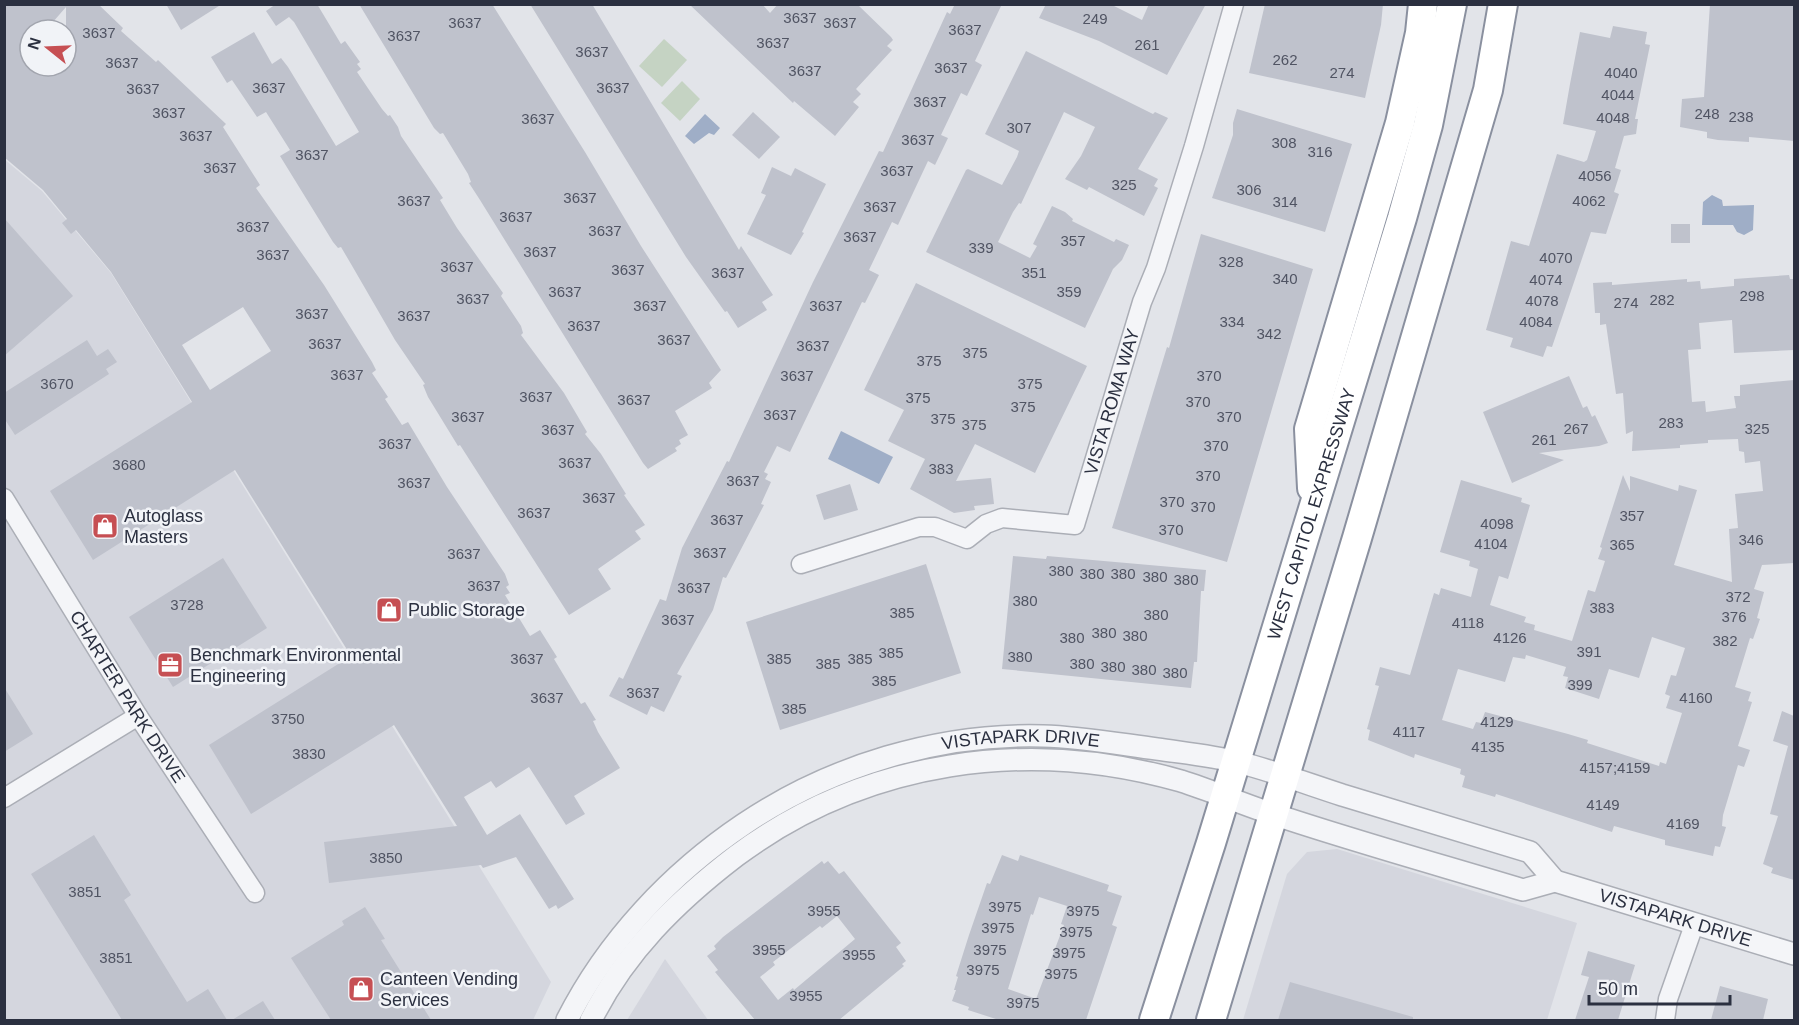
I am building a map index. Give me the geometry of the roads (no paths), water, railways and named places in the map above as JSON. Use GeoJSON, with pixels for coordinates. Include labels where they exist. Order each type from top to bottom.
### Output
{"type":"FeatureCollection","features":[{"type":"Feature","properties":{"kind":"highway"},"geometry":{"type":"LineString","coordinates":[[1313,509],[1309,429],[1400,123],[1420,33],[1423,4]]}},
{"type":"Feature","properties":{"kind":"highway","name":"WEST CAPITOL EXPRESSWAY"},"geometry":{"type":"LineString","coordinates":[[1154,1020],[1236,762],[1428,125],[1452,4]]}},
{"type":"Feature","properties":{"kind":"highway"},"geometry":{"type":"LineString","coordinates":[[1211,1020],[1488,90],[1503,4]]}},
{"type":"Feature","properties":{"kind":"street","name":"VISTA ROMA WAY"},"geometry":{"type":"LineString","coordinates":[[801,564],[918,527],[935,527],[967,539],[986,524],[1002,518],[1075,525],[1142,302],[1156,268],[1194,146],[1234,4]]}},
{"type":"Feature","properties":{"kind":"street","name":"CHARTER PARK DRIVE"},"geometry":{"type":"LineString","coordinates":[[4,498],[138,716],[255,893]]}},
{"type":"Feature","properties":{"kind":"street"},"geometry":{"type":"LineString","coordinates":[[4,798],[138,716]]}},
{"type":"Feature","properties":{"kind":"street","name":"VISTAPARK DRIVE"},"geometry":{"type":"LineString","coordinates":[[567,1020],[591,978],[663,889],[704,851],[761,812],[806,788],[862,764],[926,747],[987,737],[1043,736],[1097,740],[1236,762],[1530,852],[1555,881],[1794,954]]}},
{"type":"Feature","properties":{"kind":"street","name":"VISTAPARK DRIVE"},"geometry":{"type":"LineString","coordinates":[[591,1020],[639,945],[657,923],[705,880],[767,833],[820,805],[873,783],[955,764],[1032,758],[1094,762],[1180,781],[1273,814],[1523,890],[1555,881]]}},
{"type":"Feature","properties":{"kind":"street"},"geometry":{"type":"LineString","coordinates":[[1665,1020],[1668,999],[1694,925]]}},
{"type":"Feature","properties":{"kind":"water"},"geometry":{"type":"Polygon","coordinates":[[[705,114],[720,128],[714,135],[709,133],[694,144],[685,136],[705,114]]]}},
{"type":"Feature","properties":{"kind":"water"},"geometry":{"type":"Polygon","coordinates":[[[1712,195],[1722,200],[1723,206],[1754,205],[1753,230],[1744,235],[1737,232],[1733,225],[1702,225],[1703,202],[1712,195]]]}},
{"type":"Feature","properties":{"kind":"water"},"geometry":{"type":"Polygon","coordinates":[[[841,431],[893,457],[879,484],[828,459],[841,431]]]}},
{"type":"Feature","properties":{"kind":"place","name":"Autoglass Masters"},"geometry":{"type":"Point","coordinates":[105,526]}},
{"type":"Feature","properties":{"kind":"place","name":"Public Storage"},"geometry":{"type":"Point","coordinates":[389,610]}},
{"type":"Feature","properties":{"kind":"place","name":"Benchmark Environmental Engineering"},"geometry":{"type":"Point","coordinates":[170,665]}},
{"type":"Feature","properties":{"kind":"place","name":"Canteen Vending Services"},"geometry":{"type":"Point","coordinates":[361,989]}}]}
